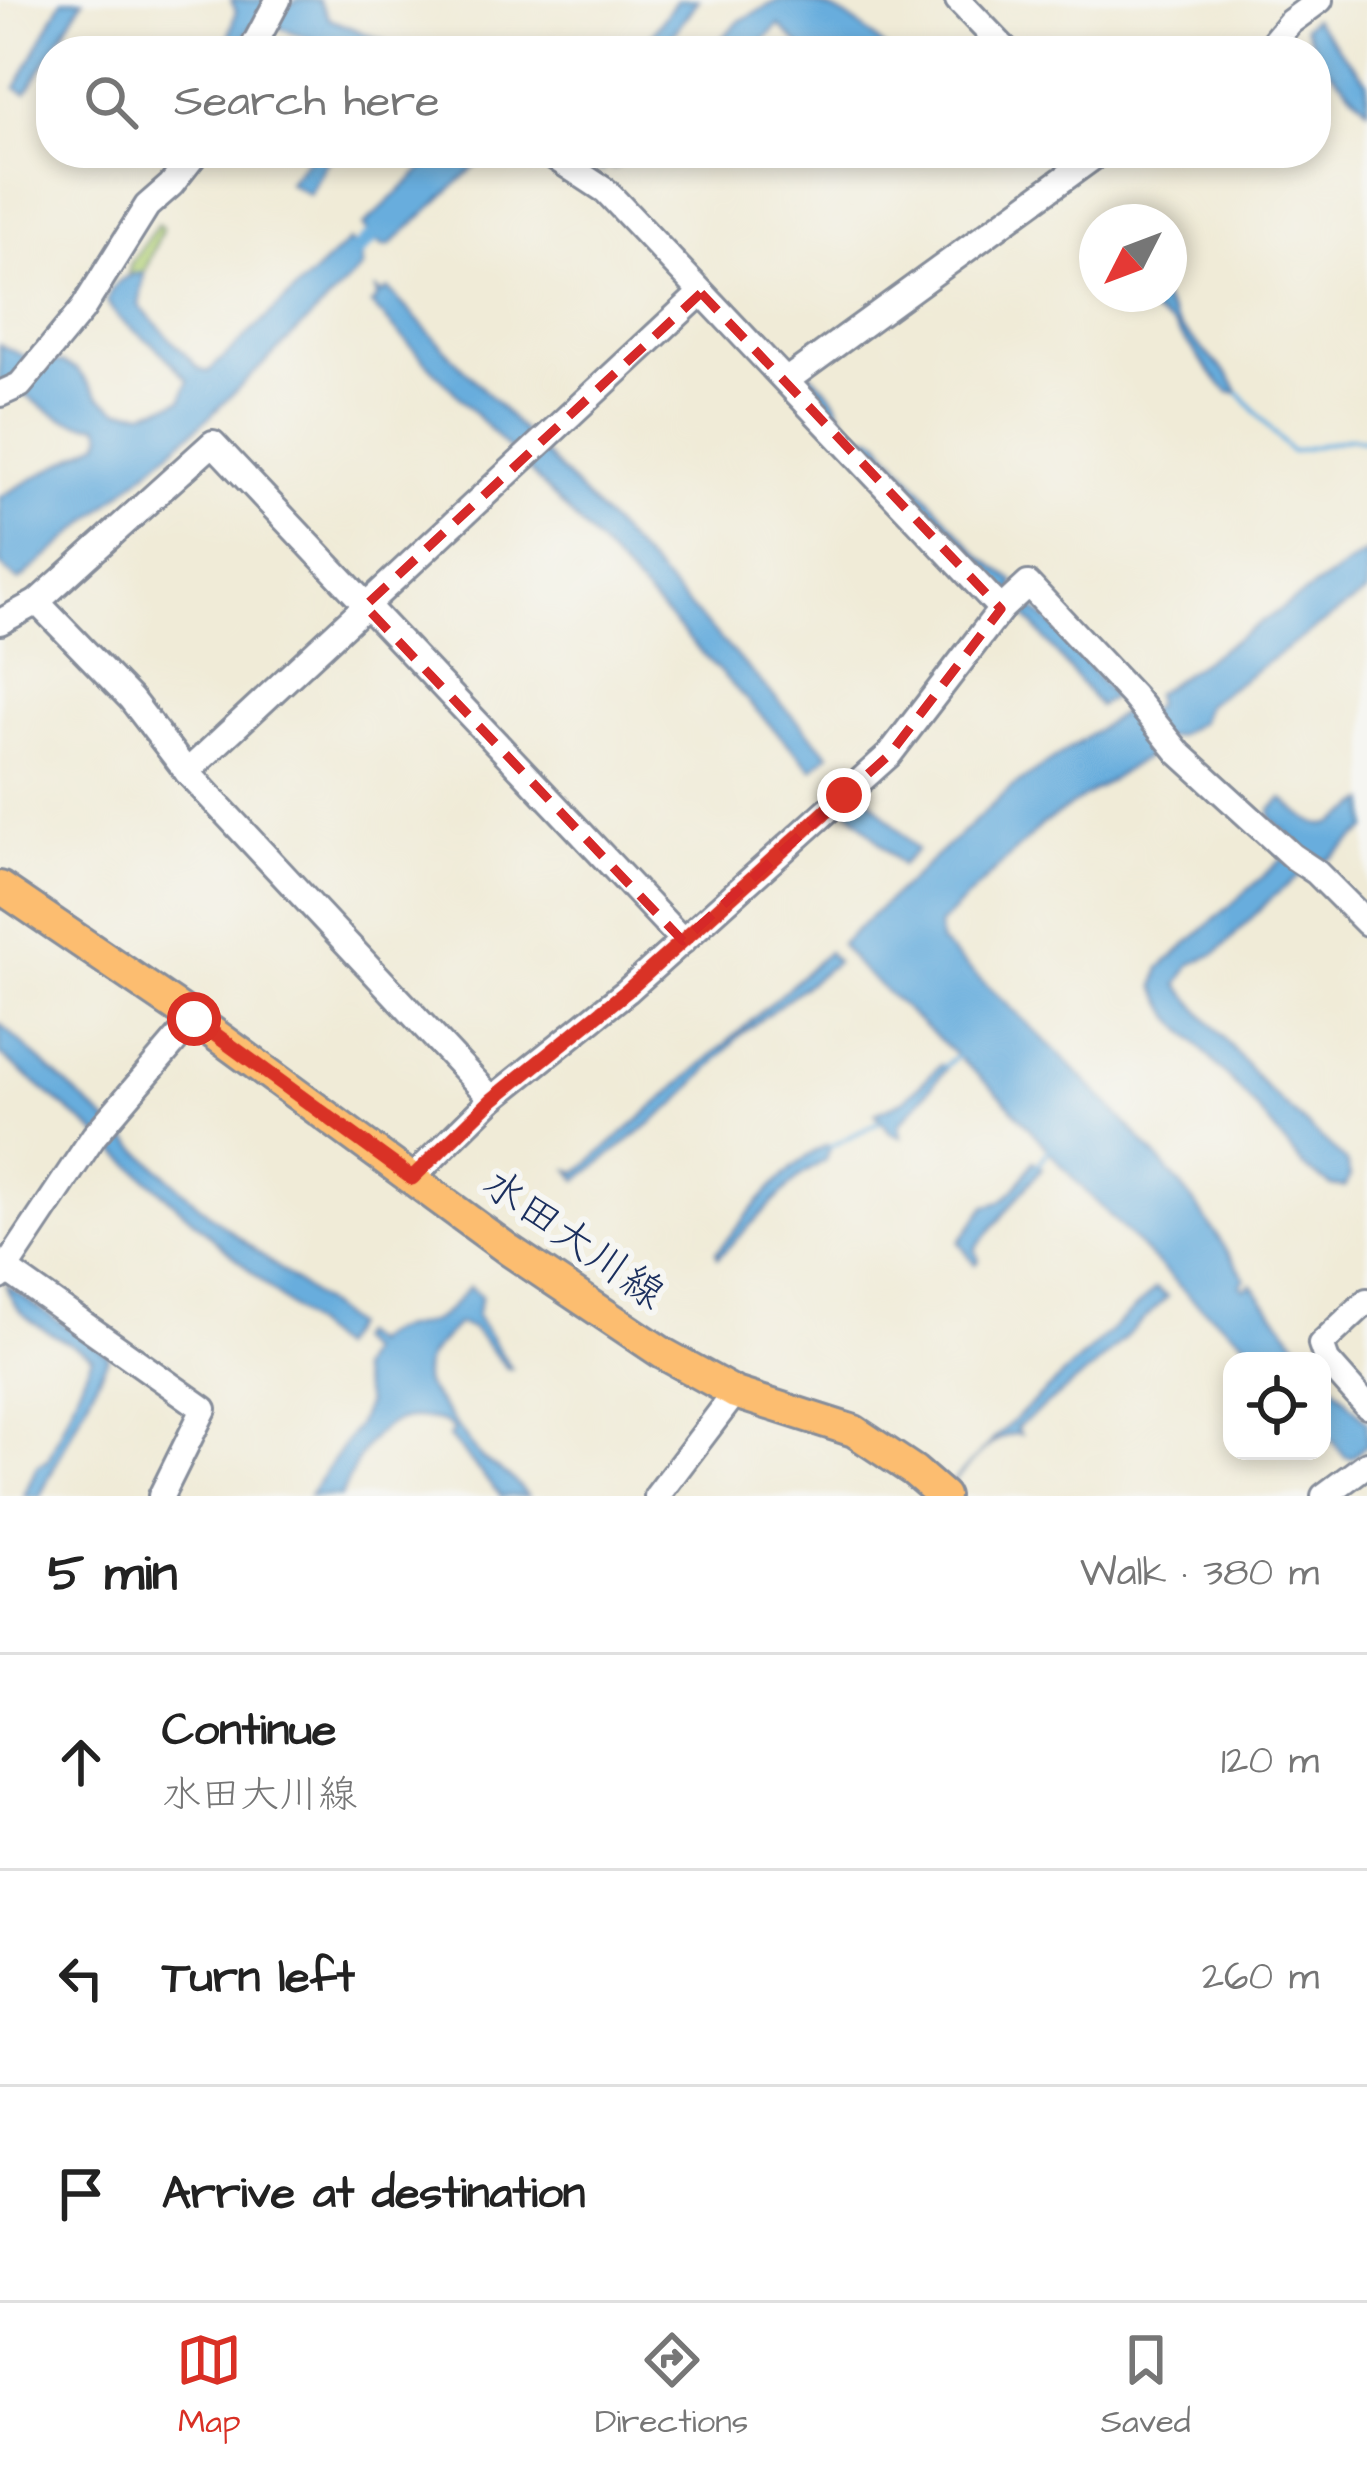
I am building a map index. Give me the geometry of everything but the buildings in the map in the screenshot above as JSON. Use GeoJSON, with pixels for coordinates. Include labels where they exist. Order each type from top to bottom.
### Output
{"type":"FeatureCollection","features":[{"type":"Feature","properties":{"kind":"main road","name":"水田大川線"},"geometry":{"type":"LineString","coordinates":[[0,887],[194,1019],[600,1312],[735,1393],[854,1431],[943,1496]]}},
{"type":"Feature","properties":{"kind":"street"},"geometry":{"type":"LineString","coordinates":[[259,36],[278,0]]}},
{"type":"Feature","properties":{"kind":"street"},"geometry":{"type":"LineString","coordinates":[[958,0],[992,36]]}},
{"type":"Feature","properties":{"kind":"street"},"geometry":{"type":"LineString","coordinates":[[1278,36],[1320,0]]}},
{"type":"Feature","properties":{"kind":"street"},"geometry":{"type":"LineString","coordinates":[[10,389],[82,310],[148,206],[184,168]]}},
{"type":"Feature","properties":{"kind":"street"},"geometry":{"type":"LineString","coordinates":[[572,168],[606,190],[1001,609]]}},
{"type":"Feature","properties":{"kind":"street"},"geometry":{"type":"LineString","coordinates":[[787,380],[1078,168]]}},
{"type":"Feature","properties":{"kind":"street"},"geometry":{"type":"LineString","coordinates":[[187,772],[701,293]]}},
{"type":"Feature","properties":{"kind":"street"},"geometry":{"type":"LineString","coordinates":[[0,622],[37,602],[213,443],[683,941]]}},
{"type":"Feature","properties":{"kind":"street"},"geometry":{"type":"LineString","coordinates":[[412,1178],[492,1100],[683,941],[879,765],[1001,609],[1028,584],[1179,752],[1367,923]]}},
{"type":"Feature","properties":{"kind":"street"},"geometry":{"type":"LineString","coordinates":[[37,602],[131,700],[187,772],[492,1100]]}},
{"type":"Feature","properties":{"kind":"street"},"geometry":{"type":"LineString","coordinates":[[160,1496],[204,1409],[2,1270],[101,1127],[194,1019]]}},
{"type":"Feature","properties":{"kind":"street"},"geometry":{"type":"LineString","coordinates":[[1367,1301],[1321,1344],[1327,1361],[1367,1406]]}},
{"type":"Feature","properties":{"kind":"street"},"geometry":{"type":"LineString","coordinates":[[656,1496],[735,1393]]}},
{"type":"Feature","properties":{"kind":"street"},"geometry":{"type":"LineString","coordinates":[[1324,1496],[1359,1471]]}},
{"type":"Feature","properties":{"kind":"highlighted area"},"geometry":{"type":"Polygon","coordinates":[[[701,293],[1001,609],[889,755],[683,941],[365,606],[701,293]]]}},
{"type":"Feature","properties":{"kind":"green space"},"geometry":{"type":"Polygon","coordinates":[[[158,224],[163,228],[144,273],[128,275],[131,263],[158,224]]]}},
{"type":"Feature","properties":{"kind":"water"},"geometry":{"type":"Polygon","coordinates":[[[62,0],[83,0],[61,36],[43,36],[62,0]]]}},
{"type":"Feature","properties":{"kind":"water"},"geometry":{"type":"Polygon","coordinates":[[[231,0],[272,0],[286,6],[318,0],[329,19],[371,36],[303,36],[273,25],[251,27],[245,36],[229,36],[236,11],[231,0]]]}},
{"type":"Feature","properties":{"kind":"water"},"geometry":{"type":"Polygon","coordinates":[[[677,0],[698,0],[672,36],[651,36],[677,0]]]}},
{"type":"Feature","properties":{"kind":"water"},"geometry":{"type":"Polygon","coordinates":[[[779,0],[812,3],[839,13],[871,36],[790,36],[779,25],[768,36],[724,36],[741,20],[779,0]]]}},
{"type":"Feature","properties":{"kind":"water"},"geometry":{"type":"Polygon","coordinates":[[[1313,19],[1328,36],[1309,36],[1304,27],[1313,19]]]}},
{"type":"Feature","properties":{"kind":"water"},"geometry":{"type":"Polygon","coordinates":[[[1331,40],[1367,81],[1367,108],[1331,71],[1331,40]]]}},
{"type":"Feature","properties":{"kind":"water"},"geometry":{"type":"Polygon","coordinates":[[[36,50],[36,77],[26,93],[16,88],[36,50]]]}},
{"type":"Feature","properties":{"kind":"water"},"geometry":{"type":"Polygon","coordinates":[[[300,168],[324,168],[309,194],[288,183],[300,168]]]}},
{"type":"Feature","properties":{"kind":"water"},"geometry":{"type":"Polygon","coordinates":[[[424,168],[474,168],[390,245],[383,246],[363,226],[424,168]]]}},
{"type":"Feature","properties":{"kind":"water"},"geometry":{"type":"Polygon","coordinates":[[[349,241],[361,253],[362,268],[206,420],[19,581],[0,565],[0,497],[100,442],[103,434],[99,425],[67,420],[0,386],[0,345],[30,359],[62,363],[77,370],[99,397],[119,410],[145,412],[182,400],[188,380],[112,310],[107,301],[120,281],[144,273],[139,306],[199,369],[208,372],[349,241]]]}},
{"type":"Feature","properties":{"kind":"water"},"geometry":{"type":"Polygon","coordinates":[[[388,289],[829,754],[812,769],[371,304],[377,299],[376,290],[382,294],[388,289]]]}},
{"type":"Feature","properties":{"kind":"water"},"geometry":{"type":"Polygon","coordinates":[[[1151,312],[1170,312],[1239,393],[1220,384],[1173,325],[1151,312]]]}},
{"type":"Feature","properties":{"kind":"water"},"geometry":{"type":"Polygon","coordinates":[[[807,371],[832,396],[849,425],[876,438],[979,555],[1014,581],[1013,590],[1068,639],[1113,697],[1099,706],[1018,606],[800,381],[807,371]]]}},
{"type":"Feature","properties":{"kind":"water"},"geometry":{"type":"Polygon","coordinates":[[[1367,552],[1367,592],[1206,705],[1201,721],[1178,735],[1153,740],[1158,749],[1043,824],[939,925],[940,942],[1065,1060],[1153,1153],[1222,1243],[1245,1278],[1240,1285],[1245,1289],[1251,1284],[1305,1352],[1256,1352],[1193,1300],[1075,1180],[1002,1097],[855,963],[841,944],[1011,788],[1125,711],[1131,710],[1138,718],[1156,705],[1154,694],[1367,552]]]}},
{"type":"Feature","properties":{"kind":"water"},"geometry":{"type":"Polygon","coordinates":[[[847,774],[917,850],[901,865],[830,790],[847,774]]]}},
{"type":"Feature","properties":{"kind":"water"},"geometry":{"type":"Polygon","coordinates":[[[1283,799],[1324,825],[1367,801],[1367,829],[1329,859],[1317,862],[1272,819],[1270,810],[1283,799]]]}},
{"type":"Feature","properties":{"kind":"water"},"geometry":{"type":"Polygon","coordinates":[[[1285,857],[1304,872],[1217,953],[1190,965],[1178,985],[1268,1090],[1346,1161],[1350,1176],[1345,1187],[1332,1186],[1305,1168],[1172,1017],[1155,986],[1160,968],[1285,857]]]}},
{"type":"Feature","properties":{"kind":"water"},"geometry":{"type":"Polygon","coordinates":[[[828,952],[836,962],[740,1035],[676,1104],[578,1180],[570,1170],[578,1172],[610,1145],[828,952]]]}},
{"type":"Feature","properties":{"kind":"water"},"geometry":{"type":"Polygon","coordinates":[[[0,1024],[209,1214],[351,1325],[337,1348],[0,1054],[0,1024]]]}},
{"type":"Feature","properties":{"kind":"water"},"geometry":{"type":"Polygon","coordinates":[[[941,1065],[946,1069],[899,1125],[901,1137],[891,1133],[875,1113],[903,1101],[941,1065]]]}},
{"type":"Feature","properties":{"kind":"water"},"geometry":{"type":"Polygon","coordinates":[[[827,1145],[825,1160],[800,1176],[718,1257],[716,1252],[767,1193],[827,1145]]]}},
{"type":"Feature","properties":{"kind":"water"},"geometry":{"type":"Polygon","coordinates":[[[1033,1161],[1042,1168],[975,1249],[979,1260],[975,1264],[959,1242],[986,1206],[1014,1190],[1033,1161]]]}},
{"type":"Feature","properties":{"kind":"water"},"geometry":{"type":"Polygon","coordinates":[[[6,1285],[109,1356],[40,1496],[24,1496],[37,1466],[48,1460],[92,1357],[29,1319],[6,1285]]]}},
{"type":"Feature","properties":{"kind":"water"},"geometry":{"type":"Polygon","coordinates":[[[469,1287],[481,1296],[476,1316],[511,1368],[472,1328],[458,1324],[428,1359],[425,1385],[482,1459],[528,1496],[501,1496],[449,1437],[453,1430],[447,1424],[410,1418],[395,1421],[372,1440],[341,1496],[309,1496],[367,1403],[357,1371],[366,1352],[354,1340],[358,1334],[371,1344],[393,1331],[434,1320],[469,1287]]]}},
{"type":"Feature","properties":{"kind":"water"},"geometry":{"type":"Polygon","coordinates":[[[1156,1289],[1167,1297],[1091,1370],[1016,1428],[1020,1434],[1001,1438],[976,1458],[1156,1289]]]}},
{"type":"Feature","properties":{"kind":"water"},"geometry":{"type":"Polygon","coordinates":[[[1331,1383],[1367,1422],[1367,1444],[1352,1458],[1345,1457],[1331,1439],[1331,1383]]]}},
{"type":"Feature","properties":{"kind":"waterway"},"geometry":{"type":"LineString","coordinates":[[344,263],[388,222]]}},
{"type":"Feature","properties":{"kind":"waterway"},"geometry":{"type":"LineString","coordinates":[[1239,393],[1291,452],[1351,438],[1367,442]]}},
{"type":"Feature","properties":{"kind":"waterway"},"geometry":{"type":"LineString","coordinates":[[944,1067],[957,1056]]}},
{"type":"Feature","properties":{"kind":"waterway"},"geometry":{"type":"LineString","coordinates":[[830,1147],[879,1122]]}},
{"type":"Feature","properties":{"kind":"waterway"},"geometry":{"type":"LineString","coordinates":[[1038,1165],[1049,1150]]}},
{"type":"Feature","properties":{"kind":"route"},"geometry":{"type":"LineString","coordinates":[[194,1019],[412,1178],[492,1100],[627,991],[844,795]]}}]}
